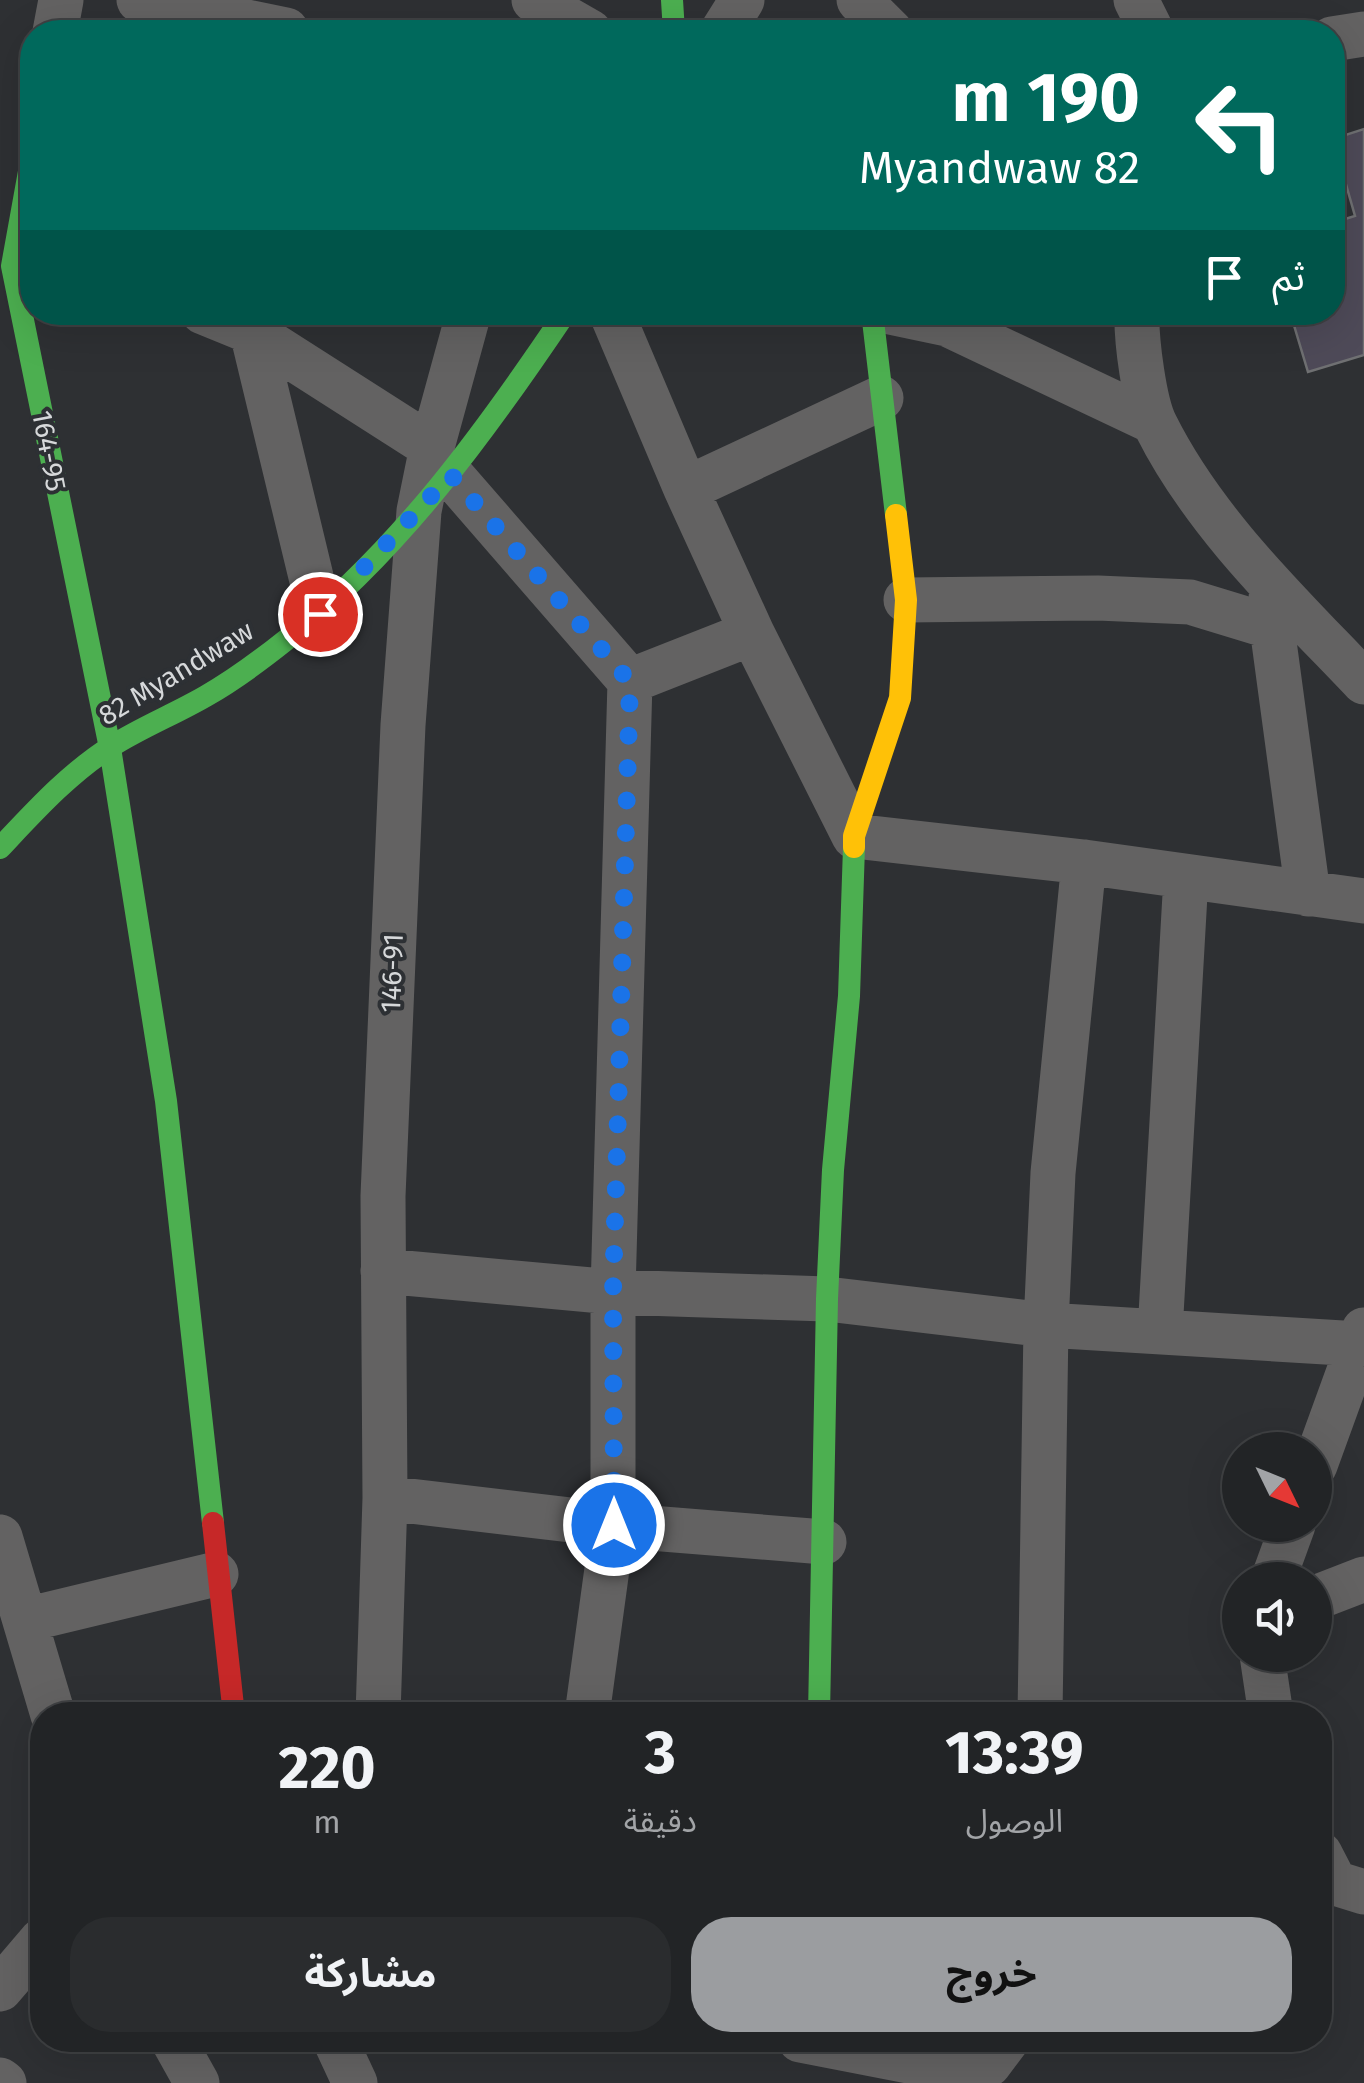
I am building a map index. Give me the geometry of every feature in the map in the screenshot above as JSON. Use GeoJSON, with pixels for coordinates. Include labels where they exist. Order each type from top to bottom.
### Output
{"type":"FeatureCollection","features":[{"type":"Feature","properties":{"kind":"street"},"geometry":{"type":"LineString","coordinates":[[139,0],[281,20]]}},
{"type":"Feature","properties":{"kind":"street"},"geometry":{"type":"LineString","coordinates":[[859,0],[879,20]]}},
{"type":"Feature","properties":{"kind":"street","name":"164-95"},"geometry":{"type":"LineString","coordinates":[[20,233],[15,266],[20,291]]}},
{"type":"Feature","properties":{"kind":"street","name":"164-95"},"geometry":{"type":"LineString","coordinates":[[27,325],[110,748],[166,1101],[232,1702]]}},
{"type":"Feature","properties":{"kind":"street"},"geometry":{"type":"LineString","coordinates":[[254,325],[320,614]]}},
{"type":"Feature","properties":{"kind":"street"},"geometry":{"type":"LineString","coordinates":[[257,325],[441,461],[630,682],[613,1292],[614,1525],[589,1702]]}},
{"type":"Feature","properties":{"kind":"street","name":"146-91"},"geometry":{"type":"LineString","coordinates":[[378,1702],[385,1498],[382,1196],[402,725],[419,511],[441,461],[466,325]]}},
{"type":"Feature","properties":{"kind":"street"},"geometry":{"type":"LineString","coordinates":[[441,461],[499,412],[557,325]]}},
{"type":"Feature","properties":{"kind":"street"},"geometry":{"type":"LineString","coordinates":[[617,325],[752,633],[854,836]]}},
{"type":"Feature","properties":{"kind":"street"},"geometry":{"type":"LineString","coordinates":[[819,1702],[833,1170],[849,996],[854,836],[900,698],[906,600],[873,325]]}},
{"type":"Feature","properties":{"kind":"street"},"geometry":{"type":"LineString","coordinates":[[949,325],[1154,422]]}},
{"type":"Feature","properties":{"kind":"street"},"geometry":{"type":"LineString","coordinates":[[1136,325],[1154,422],[1201,501],[1271,605],[1364,682]]}},
{"type":"Feature","properties":{"kind":"street"},"geometry":{"type":"LineString","coordinates":[[686,489],[881,398]]}},
{"type":"Feature","properties":{"kind":"street","name":"82 Myandwaw"},"geometry":{"type":"LineString","coordinates":[[0,848],[44,801],[110,748],[236,678],[320,614],[419,511]]}},
{"type":"Feature","properties":{"kind":"street"},"geometry":{"type":"LineString","coordinates":[[906,600],[1098,598],[1271,605]]}},
{"type":"Feature","properties":{"kind":"street"},"geometry":{"type":"LineString","coordinates":[[1271,605],[1308,894]]}},
{"type":"Feature","properties":{"kind":"street"},"geometry":{"type":"LineString","coordinates":[[630,682],[752,633]]}},
{"type":"Feature","properties":{"kind":"street"},"geometry":{"type":"LineString","coordinates":[[854,836],[1084,862],[1364,902]]}},
{"type":"Feature","properties":{"kind":"street"},"geometry":{"type":"LineString","coordinates":[[1040,1702],[1046,1325],[1053,1173],[1084,862]]}},
{"type":"Feature","properties":{"kind":"street"},"geometry":{"type":"LineString","coordinates":[[1160,1332],[1186,877]]}},
{"type":"Feature","properties":{"kind":"street"},"geometry":{"type":"LineString","coordinates":[[383,1272],[613,1292],[828,1298],[1046,1325],[1361,1337],[1327,1432]]}},
{"type":"Feature","properties":{"kind":"street"},"geometry":{"type":"LineString","coordinates":[[385,1498],[614,1525],[824,1542]]}},
{"type":"Feature","properties":{"kind":"street"},"geometry":{"type":"LineString","coordinates":[[0,1537],[49,1702]]}},
{"type":"Feature","properties":{"kind":"street"},"geometry":{"type":"LineString","coordinates":[[25,1620],[216,1574]]}},
{"type":"Feature","properties":{"kind":"street"},"geometry":{"type":"LineString","coordinates":[[1332,1591],[1364,1579]]}},
{"type":"Feature","properties":{"kind":"street"},"geometry":{"type":"LineString","coordinates":[[1265,1672],[1269,1702]]}},
{"type":"Feature","properties":{"kind":"street"},"geometry":{"type":"LineString","coordinates":[[0,1988],[30,1954]]}},
{"type":"Feature","properties":{"kind":"street"},"geometry":{"type":"LineString","coordinates":[[180,2052],[197,2083]]}},
{"type":"Feature","properties":{"kind":"street"},"geometry":{"type":"LineString","coordinates":[[341,2052],[358,2083]]}},
{"type":"Feature","properties":{"kind":"street"},"geometry":{"type":"LineString","coordinates":[[358,2083],[363,2052]]}},
{"type":"Feature","properties":{"kind":"street"},"geometry":{"type":"LineString","coordinates":[[840,2052],[888,2070],[955,2070],[989,2064],[998,2052]]}},
{"type":"Feature","properties":{"kind":"building"},"geometry":{"type":"Polygon","coordinates":[[[1364,129],[1364,355],[1308,372],[1294,325],[1345,325],[1345,219],[1355,216],[1345,181],[1345,135],[1364,129]]]}},
{"type":"Feature","properties":{"kind":"traffic: fast"},"geometry":{"type":"LineString","coordinates":[[672,0],[673,20]]}},
{"type":"Feature","properties":{"kind":"traffic: fast"},"geometry":{"type":"LineString","coordinates":[[20,222],[12,266],[20,305]]}},
{"type":"Feature","properties":{"kind":"traffic: fast"},"geometry":{"type":"LineString","coordinates":[[24,325],[110,748],[166,1101],[213,1523]]}},
{"type":"Feature","properties":{"kind":"traffic: fast"},"geometry":{"type":"LineString","coordinates":[[0,848],[81,768],[123,739],[227,683],[277,647],[367,568],[439,487],[557,325]]}},
{"type":"Feature","properties":{"kind":"traffic: fast"},"geometry":{"type":"LineString","coordinates":[[874,325],[896,515]]}},
{"type":"Feature","properties":{"kind":"traffic: fast"},"geometry":{"type":"LineString","coordinates":[[819,1702],[827,1299],[833,1170],[849,996],[854,847]]}},
{"type":"Feature","properties":{"kind":"traffic: slow"},"geometry":{"type":"LineString","coordinates":[[854,847],[854,836],[900,698],[906,600],[896,515]]}},
{"type":"Feature","properties":{"kind":"traffic: jam"},"geometry":{"type":"LineString","coordinates":[[213,1523],[233,1702]]}},
{"type":"Feature","properties":{"kind":"route"},"geometry":{"type":"LineString","coordinates":[[320,614],[451,475],[630,682],[613,1292],[614,1525]]}}]}
